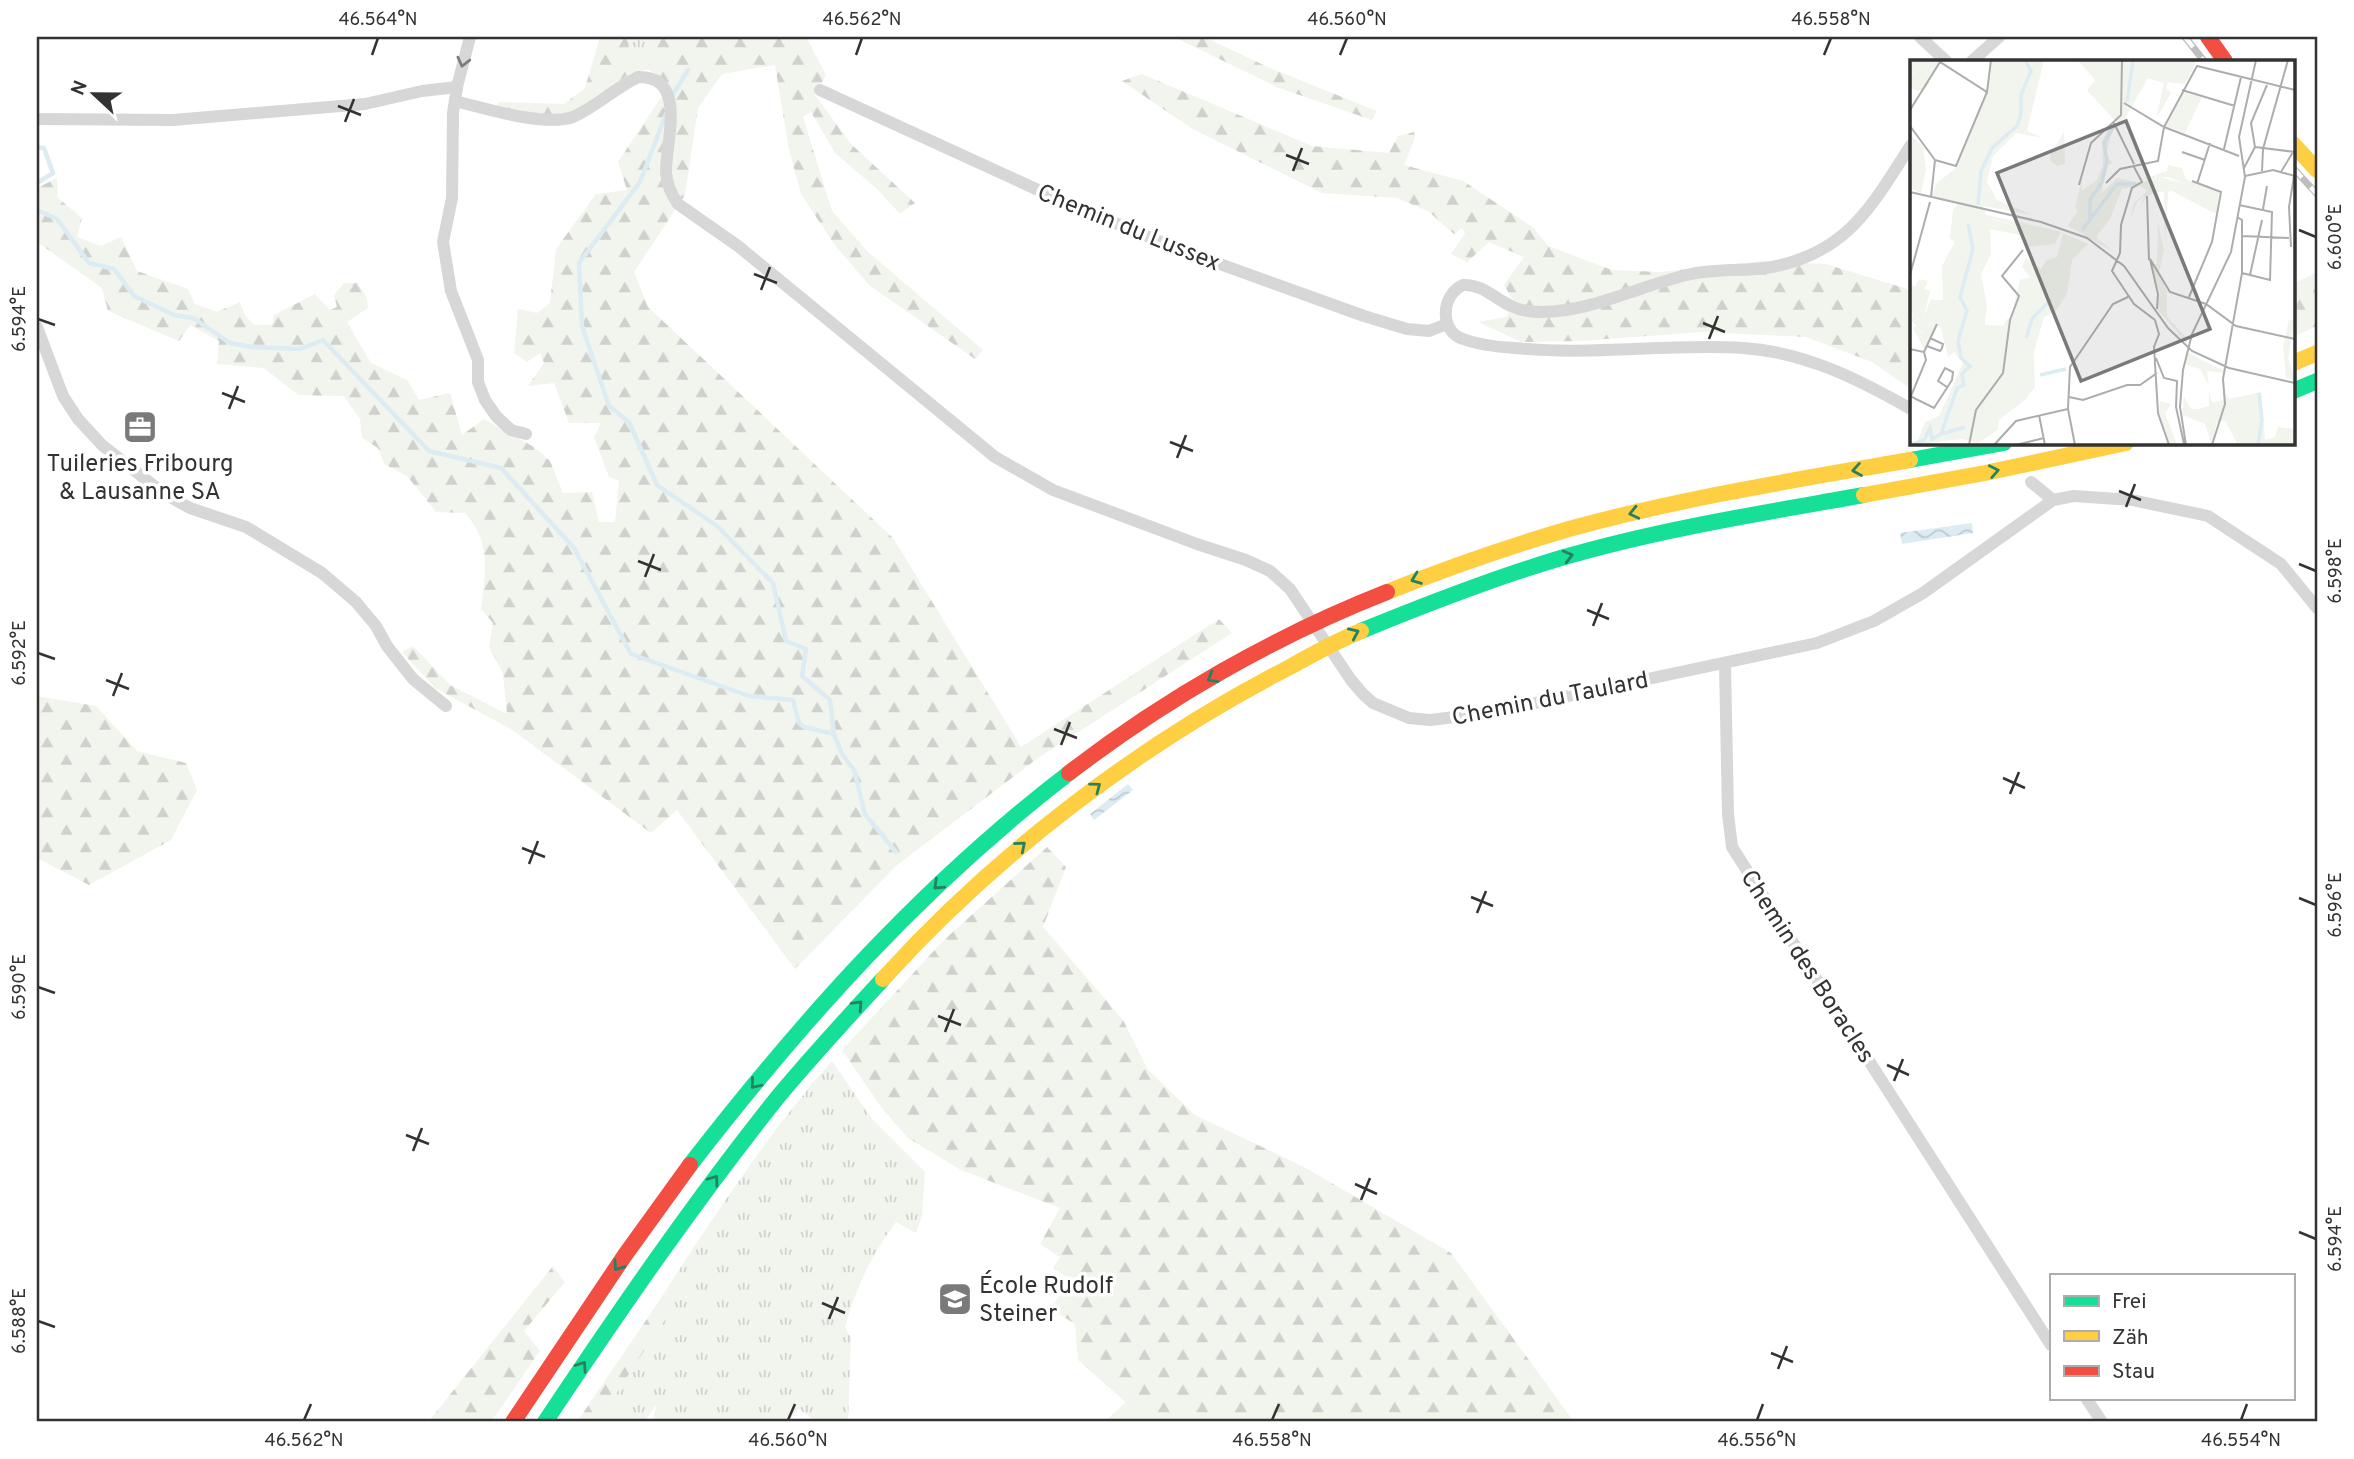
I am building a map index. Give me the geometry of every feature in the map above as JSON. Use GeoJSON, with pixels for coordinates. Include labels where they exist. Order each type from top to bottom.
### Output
{"type":"FeatureCollection","features":[{"type":"Feature","properties":{"kind":"main road"},"geometry":{"type":"LineString","coordinates":[[2208,37],[2224,60]]}},
{"type":"Feature","properties":{"kind":"main road"},"geometry":{"type":"LineString","coordinates":[[2294,145],[2317,170]]}},
{"type":"Feature","properties":{"kind":"main road"},"geometry":{"type":"LineString","coordinates":[[2294,363],[2317,354]]}},
{"type":"Feature","properties":{"kind":"main road"},"geometry":{"type":"LineString","coordinates":[[2294,391],[2317,381]]}},
{"type":"Feature","properties":{"kind":"main road"},"geometry":{"type":"LineString","coordinates":[[513,1422],[653,1217],[798,1031],[906,915],[1025,807],[1136,726],[1239,662],[1329,617],[1444,569],[1553,534],[1664,507],[1999,444]]}},
{"type":"Feature","properties":{"kind":"main road"},"geometry":{"type":"LineString","coordinates":[[545,1422],[723,1166],[813,1055],[924,935],[1042,828],[1156,744],[1229,698],[1318,650],[1453,592],[1560,558],[1657,534],[1779,509],[2001,470],[2121,444]]}},
{"type":"Feature","properties":{"kind":"street"},"geometry":{"type":"LineString","coordinates":[[470,37],[453,113],[452,198],[443,242],[451,291],[478,360],[478,382],[485,400],[496,416],[511,430],[526,434]]}},
{"type":"Feature","properties":{"kind":"street"},"geometry":{"type":"LineString","coordinates":[[1920,37],[1945,60]]}},
{"type":"Feature","properties":{"kind":"street"},"geometry":{"type":"LineString","coordinates":[[1973,60],[1999,37]]}},
{"type":"Feature","properties":{"kind":"street","name":"Chemin du Taulard"},"geometry":{"type":"LineString","coordinates":[[455,101],[501,113],[555,120],[572,117],[638,77],[659,82],[668,94],[671,125],[666,173],[672,195],[678,204],[738,246],[995,457],[1053,490],[1270,571],[1290,589],[1350,680],[1373,703],[1409,718],[1430,720],[1488,713],[1817,643],[1874,621],[1923,593],[2053,500]]}},
{"type":"Feature","properties":{"kind":"street"},"geometry":{"type":"LineString","coordinates":[[37,119],[173,120],[365,104],[422,91],[457,87]]}},
{"type":"Feature","properties":{"kind":"street","name":"Chemin du Lussex"},"geometry":{"type":"LineString","coordinates":[[820,90],[1060,200],[1173,247],[1364,316],[1406,328],[1429,331],[1447,324]]}},
{"type":"Feature","properties":{"kind":"street"},"geometry":{"type":"LineString","coordinates":[[1910,147],[1855,226],[1839,240],[1816,253],[1791,262],[1770,267],[1689,274],[1580,306],[1545,312],[1520,310],[1475,286],[1463,285],[1452,292],[1446,307],[1447,324],[1452,332],[1464,340],[1528,350],[1608,351],[1720,347],[1772,351],[1810,360],[1841,372],[1910,408]]}},
{"type":"Feature","properties":{"kind":"street"},"geometry":{"type":"LineString","coordinates":[[37,327],[63,396],[78,419],[102,445],[163,493],[190,508],[246,527],[322,573],[356,602],[413,679],[446,706]]}},
{"type":"Feature","properties":{"kind":"street"},"geometry":{"type":"LineString","coordinates":[[2031,482],[2053,500],[2074,496],[2132,500],[2208,516],[2281,564],[2317,608]]}},
{"type":"Feature","properties":{"kind":"street","name":"Chemin des Boracles"},"geometry":{"type":"LineString","coordinates":[[1725,664],[1727,814],[1732,846],[2050,1343]]}},
{"type":"Feature","properties":{"kind":"street"},"geometry":{"type":"LineString","coordinates":[[2087,1400],[2102,1422]]}},
{"type":"Feature","properties":{"kind":"green space"},"geometry":{"type":"Polygon","coordinates":[[[600,37],[628,37],[631,73],[590,102],[560,114],[531,113],[496,106],[499,102],[564,104],[585,88],[600,37]]]}},
{"type":"Feature","properties":{"kind":"green space"},"geometry":{"type":"Polygon","coordinates":[[[628,37],[656,37],[648,69],[631,73],[628,37]]]}},
{"type":"Feature","properties":{"kind":"green space"},"geometry":{"type":"Polygon","coordinates":[[[656,37],[806,37],[826,75],[815,95],[851,144],[915,203],[900,214],[876,188],[835,153],[811,112],[803,117],[832,211],[868,252],[983,350],[975,359],[869,285],[834,244],[801,194],[788,145],[775,65],[722,74],[698,108],[685,195],[634,272],[648,307],[893,538],[1021,747],[1219,619],[1232,633],[1038,758],[896,866],[795,969],[677,810],[651,833],[511,729],[435,688],[402,652],[413,646],[450,685],[507,714],[503,673],[489,647],[493,623],[481,609],[485,558],[474,524],[465,513],[436,512],[407,476],[384,464],[378,448],[362,438],[360,419],[344,396],[298,395],[264,368],[217,364],[219,341],[190,325],[179,341],[108,311],[102,288],[40,244],[37,239],[37,188],[57,178],[58,198],[82,218],[77,237],[101,246],[121,237],[137,271],[188,289],[195,304],[217,312],[240,302],[245,315],[254,325],[272,325],[274,315],[315,294],[330,310],[337,307],[334,295],[344,283],[358,283],[367,299],[368,308],[347,322],[371,363],[407,380],[419,400],[450,393],[462,435],[484,419],[534,447],[550,461],[563,493],[592,492],[599,522],[615,522],[619,481],[609,477],[594,437],[601,423],[569,423],[554,383],[528,386],[544,363],[540,353],[527,362],[514,353],[518,309],[537,313],[550,303],[556,249],[596,194],[627,190],[618,162],[670,84],[648,69],[656,37]]]}},
{"type":"Feature","properties":{"kind":"green space"},"geometry":{"type":"Polygon","coordinates":[[[1174,37],[1204,37],[1270,68],[1377,111],[1372,120],[1279,88],[1174,37]]]}},
{"type":"Feature","properties":{"kind":"green space"},"geometry":{"type":"Polygon","coordinates":[[[1142,74],[1312,146],[1389,153],[1398,136],[1414,132],[1415,138],[1404,165],[1463,181],[1534,228],[1548,246],[1612,270],[1660,272],[1764,261],[1826,264],[1904,288],[1910,291],[1910,388],[1872,362],[1806,337],[1703,332],[1580,341],[1521,342],[1478,322],[1506,317],[1515,304],[1504,285],[1524,257],[1489,242],[1467,262],[1451,254],[1465,233],[1462,228],[1454,234],[1428,211],[1397,198],[1322,193],[1191,128],[1122,81],[1142,74]]]}},
{"type":"Feature","properties":{"kind":"green space"},"geometry":{"type":"Polygon","coordinates":[[[2317,272],[2317,326],[2294,337],[2294,284],[2317,272]]]}},
{"type":"Feature","properties":{"kind":"green space"},"geometry":{"type":"Polygon","coordinates":[[[37,696],[96,706],[137,751],[186,763],[197,790],[171,840],[89,885],[37,858],[37,696]]]}},
{"type":"Feature","properties":{"kind":"green space"},"geometry":{"type":"Polygon","coordinates":[[[1047,847],[1066,867],[1043,927],[1123,1020],[1148,1070],[1195,1115],[1304,1167],[1451,1253],[1574,1422],[1148,1422],[1078,1360],[1075,1324],[1051,1309],[1070,1279],[1053,1268],[1060,1257],[1040,1244],[1060,1208],[961,1170],[908,1138],[881,1107],[842,1050],[944,940],[1047,847]]]}},
{"type":"Feature","properties":{"kind":"green space"},"geometry":{"type":"Polygon","coordinates":[[[832,1061],[872,1119],[925,1172],[922,1217],[916,1233],[896,1222],[865,1272],[849,1313],[845,1327],[851,1338],[848,1422],[817,1422],[799,1409],[787,1422],[652,1422],[657,1404],[644,1422],[597,1422],[668,1315],[655,1307],[761,1150],[832,1061]]]}},
{"type":"Feature","properties":{"kind":"green space"},"geometry":{"type":"Polygon","coordinates":[[[553,1266],[565,1282],[524,1331],[540,1351],[491,1422],[428,1422],[553,1266]]]}},
{"type":"Feature","properties":{"kind":"green space"},"geometry":{"type":"Polygon","coordinates":[[[655,1307],[668,1315],[597,1422],[577,1422],[655,1307]]]}},
{"type":"Feature","properties":{"kind":"green space"},"geometry":{"type":"Polygon","coordinates":[[[1126,1402],[1148,1422],[1104,1422],[1126,1402]]]}},
{"type":"Feature","properties":{"kind":"water"},"geometry":{"type":"Polygon","coordinates":[[[1972,523],[1973,533],[1902,544],[1900,533],[1972,523]]]}},
{"type":"Feature","properties":{"kind":"water"},"geometry":{"type":"Polygon","coordinates":[[[1128,784],[1133,790],[1094,820],[1090,814],[1128,784]]]}},
{"type":"Feature","properties":{"kind":"waterway"},"geometry":{"type":"LineString","coordinates":[[672,96],[688,70]]}},
{"type":"Feature","properties":{"kind":"waterway"},"geometry":{"type":"LineString","coordinates":[[666,114],[640,182],[579,263],[582,326],[609,406],[629,422],[657,485],[717,526],[773,583],[786,641],[806,649],[802,676],[830,700],[834,734],[842,754],[854,770],[865,814],[896,852]]}},
{"type":"Feature","properties":{"kind":"waterway"},"geometry":{"type":"LineString","coordinates":[[37,147],[44,148],[53,173],[37,183]]}},
{"type":"Feature","properties":{"kind":"waterway"},"geometry":{"type":"LineString","coordinates":[[37,210],[57,219],[89,263],[114,269],[134,296],[174,315],[193,318],[230,343],[252,347],[300,349],[323,340],[429,451],[501,468],[574,548],[631,654],[749,696],[793,700],[799,723],[804,727],[834,734]]}},
{"type":"Feature","properties":{"kind":"railway"},"geometry":{"type":"LineString","coordinates":[[2185,37],[2203,60]]}},
{"type":"Feature","properties":{"kind":"railway"},"geometry":{"type":"LineString","coordinates":[[2294,169],[2317,194]]}},
{"type":"Feature","properties":{"kind":"traffic: fast"},"geometry":{"type":"LineString","coordinates":[[2294,391],[2317,381]]}},
{"type":"Feature","properties":{"kind":"traffic: fast"},"geometry":{"type":"LineString","coordinates":[[1910,460],[1998,444]]}},
{"type":"Feature","properties":{"kind":"traffic: fast"},"geometry":{"type":"LineString","coordinates":[[1361,631],[1485,583],[1598,548],[1712,522],[1864,495]]}},
{"type":"Feature","properties":{"kind":"traffic: fast"},"geometry":{"type":"LineString","coordinates":[[690,1165],[821,1006],[914,908],[963,862],[1069,773]]}},
{"type":"Feature","properties":{"kind":"traffic: fast"},"geometry":{"type":"LineString","coordinates":[[545,1422],[658,1257],[746,1137],[803,1068],[883,979]]}},
{"type":"Feature","properties":{"kind":"traffic: slow"},"geometry":{"type":"LineString","coordinates":[[2294,145],[2317,170]]}},
{"type":"Feature","properties":{"kind":"traffic: slow"},"geometry":{"type":"LineString","coordinates":[[2294,363],[2317,353]]}},
{"type":"Feature","properties":{"kind":"traffic: slow"},"geometry":{"type":"LineString","coordinates":[[1864,495],[2121,444]]}},
{"type":"Feature","properties":{"kind":"traffic: slow"},"geometry":{"type":"LineString","coordinates":[[1387,592],[1500,551],[1611,518],[1739,490],[1910,460]]}},
{"type":"Feature","properties":{"kind":"traffic: slow"},"geometry":{"type":"LineString","coordinates":[[883,979],[973,888],[1073,805],[1125,767],[1234,697],[1361,631]]}},
{"type":"Feature","properties":{"kind":"traffic: jam"},"geometry":{"type":"LineString","coordinates":[[2208,37],[2224,60]]}},
{"type":"Feature","properties":{"kind":"traffic: jam"},"geometry":{"type":"LineString","coordinates":[[1069,773],[1143,720],[1222,671],[1304,628],[1387,592]]}},
{"type":"Feature","properties":{"kind":"traffic: jam"},"geometry":{"type":"LineString","coordinates":[[513,1422],[625,1255],[690,1165]]}},
{"type":"Feature","properties":{"kind":"place","name":"Tuileries Fribourg & Lausanne SA"},"geometry":{"type":"Point","coordinates":[140,427]}},
{"type":"Feature","properties":{"kind":"place","name":"École Rudolf Steiner"},"geometry":{"type":"Point","coordinates":[955,1299]}}]}
